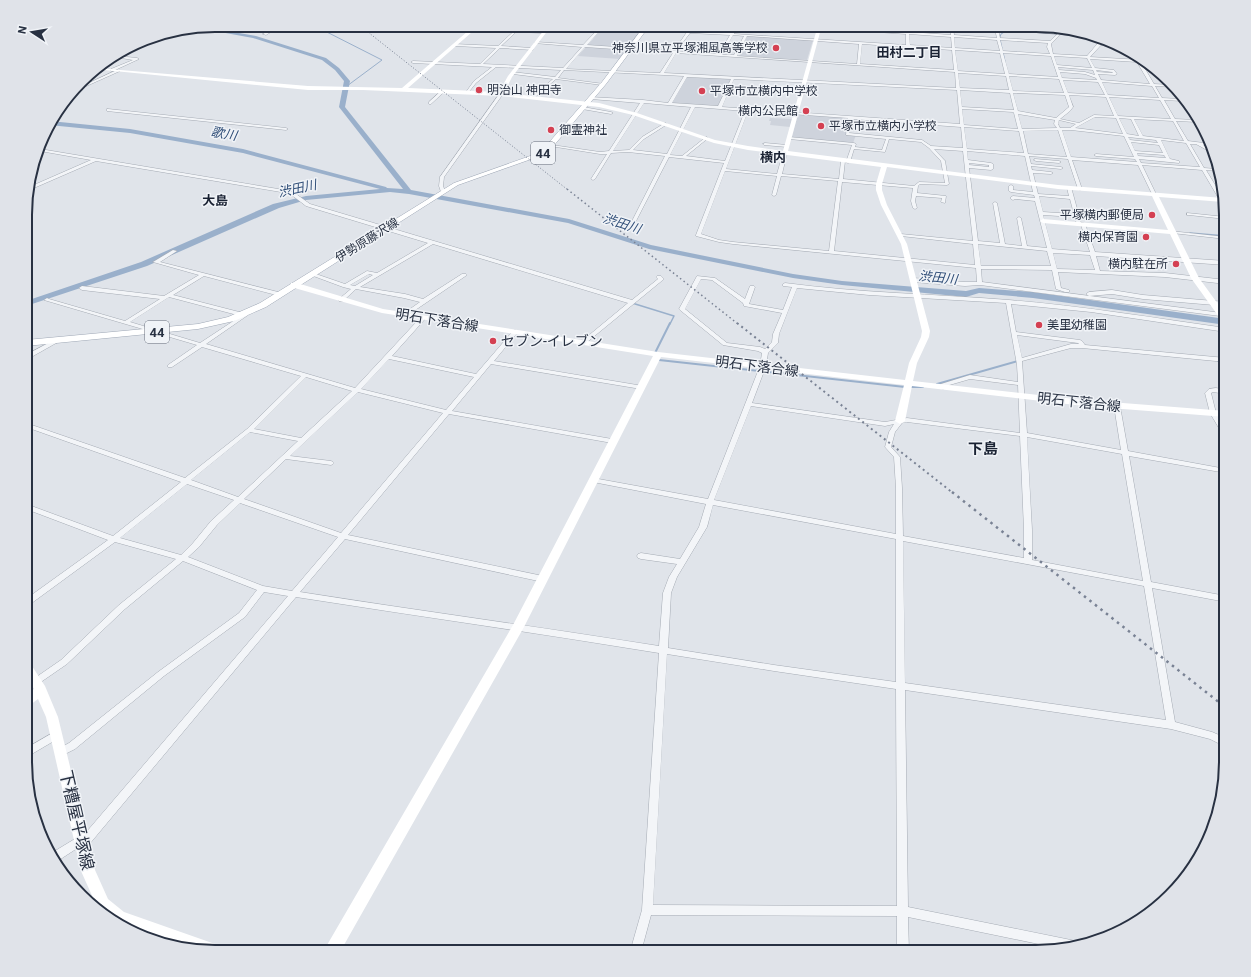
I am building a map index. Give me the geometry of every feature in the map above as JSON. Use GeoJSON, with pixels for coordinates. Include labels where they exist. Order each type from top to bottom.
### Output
{"type":"FeatureCollection","features":[{"type":"Feature","properties":{"kind":"main road","name":"伊勢原藤沢線"},"geometry":{"type":"LineString","coordinates":[[32,343],[205,326],[245,315],[294,286],[444,191],[465,180],[541,154],[552,146],[643,32]]}},
{"type":"Feature","properties":{"kind":"street"},"geometry":{"type":"LineString","coordinates":[[265,34],[269,32]]}},
{"type":"Feature","properties":{"kind":"street"},"geometry":{"type":"LineString","coordinates":[[403,90],[470,32]]}},
{"type":"Feature","properties":{"kind":"street"},"geometry":{"type":"LineString","coordinates":[[480,66],[514,32]]}},
{"type":"Feature","properties":{"kind":"street"},"geometry":{"type":"LineString","coordinates":[[444,191],[441,186],[442,177],[501,94],[513,73],[544,32]]}},
{"type":"Feature","properties":{"kind":"street"},"geometry":{"type":"LineString","coordinates":[[534,98],[556,78],[597,32]]}},
{"type":"Feature","properties":{"kind":"street"},"geometry":{"type":"LineString","coordinates":[[680,45],[688,32],[1133,59]]}},
{"type":"Feature","properties":{"kind":"street"},"geometry":{"type":"LineString","coordinates":[[775,37],[777,32]]}},
{"type":"Feature","properties":{"kind":"street"},"geometry":{"type":"LineString","coordinates":[[774,195],[817,32]]}},
{"type":"Feature","properties":{"kind":"street"},"geometry":{"type":"LineString","coordinates":[[885,32],[1051,42]]}},
{"type":"Feature","properties":{"kind":"street"},"geometry":{"type":"LineString","coordinates":[[952,32],[980,283]]}},
{"type":"Feature","properties":{"kind":"street"},"geometry":{"type":"LineString","coordinates":[[996,32],[1033,184],[1051,250],[1059,289],[1064,291],[1093,294],[1112,292],[1143,297],[1219,303]]}},
{"type":"Feature","properties":{"kind":"street"},"geometry":{"type":"LineString","coordinates":[[907,33],[908,46]]}},
{"type":"Feature","properties":{"kind":"street"},"geometry":{"type":"LineString","coordinates":[[720,55],[732,34]]}},
{"type":"Feature","properties":{"kind":"street"},"geometry":{"type":"LineString","coordinates":[[1057,119],[1069,110],[1071,106],[1049,47],[1051,42],[1059,34]]}},
{"type":"Feature","properties":{"kind":"street"},"geometry":{"type":"LineString","coordinates":[[735,56],[746,35]]}},
{"type":"Feature","properties":{"kind":"street"},"geometry":{"type":"LineString","coordinates":[[536,43],[1060,78],[1096,74],[1113,71],[1115,74],[1096,74],[1085,74],[1058,71]]}},
{"type":"Feature","properties":{"kind":"street"},"geometry":{"type":"LineString","coordinates":[[858,65],[862,43]]}},
{"type":"Feature","properties":{"kind":"street"},"geometry":{"type":"LineString","coordinates":[[1088,57],[1099,44],[1102,45]]}},
{"type":"Feature","properties":{"kind":"street"},"geometry":{"type":"LineString","coordinates":[[455,45],[532,49]]}},
{"type":"Feature","properties":{"kind":"street"},"geometry":{"type":"LineString","coordinates":[[661,74],[675,52]]}},
{"type":"Feature","properties":{"kind":"street"},"geometry":{"type":"LineString","coordinates":[[112,70],[137,59],[121,57]]}},
{"type":"Feature","properties":{"kind":"street"},"geometry":{"type":"LineString","coordinates":[[1088,57],[1184,259],[1195,278],[1219,311]]}},
{"type":"Feature","properties":{"kind":"street"},"geometry":{"type":"LineString","coordinates":[[413,62],[1179,100]]}},
{"type":"Feature","properties":{"kind":"street"},"geometry":{"type":"LineString","coordinates":[[468,92],[476,82],[495,66]]}},
{"type":"Feature","properties":{"kind":"street"},"geometry":{"type":"LineString","coordinates":[[1056,66],[1166,85]]}},
{"type":"Feature","properties":{"kind":"street"},"geometry":{"type":"LineString","coordinates":[[1144,67],[1217,193]]}},
{"type":"Feature","properties":{"kind":"street"},"geometry":{"type":"LineString","coordinates":[[104,69],[308,88],[468,92],[587,103],[635,114],[733,146],[1033,184],[1154,194],[1219,202]]}},
{"type":"Feature","properties":{"kind":"street"},"geometry":{"type":"LineString","coordinates":[[84,87],[118,71]]}},
{"type":"Feature","properties":{"kind":"street"},"geometry":{"type":"LineString","coordinates":[[513,73],[602,84]]}},
{"type":"Feature","properties":{"kind":"street"},"geometry":{"type":"LineString","coordinates":[[670,103],[686,76]]}},
{"type":"Feature","properties":{"kind":"street"},"geometry":{"type":"LineString","coordinates":[[720,107],[733,78]]}},
{"type":"Feature","properties":{"kind":"street"},"geometry":{"type":"LineString","coordinates":[[430,103],[442,92]]}},
{"type":"Feature","properties":{"kind":"street"},"geometry":{"type":"LineString","coordinates":[[593,179],[643,101]]}},
{"type":"Feature","properties":{"kind":"street"},"geometry":{"type":"LineString","coordinates":[[587,103],[643,101],[1020,130],[1059,128],[1096,134],[1125,135],[1204,144]]}},
{"type":"Feature","properties":{"kind":"street"},"geometry":{"type":"LineString","coordinates":[[587,103],[611,113]]}},
{"type":"Feature","properties":{"kind":"street"},"geometry":{"type":"LineString","coordinates":[[633,223],[669,156],[694,105]]}},
{"type":"Feature","properties":{"kind":"street"},"geometry":{"type":"LineString","coordinates":[[960,108],[1015,112],[1080,124]]}},
{"type":"Feature","properties":{"kind":"street"},"geometry":{"type":"LineString","coordinates":[[108,110],[286,128]]}},
{"type":"Feature","properties":{"kind":"street"},"geometry":{"type":"LineString","coordinates":[[747,110],[698,236],[719,241],[978,267],[1098,271],[1219,281]]}},
{"type":"Feature","properties":{"kind":"street"},"geometry":{"type":"LineString","coordinates":[[601,114],[605,111]]}},
{"type":"Feature","properties":{"kind":"street"},"geometry":{"type":"LineString","coordinates":[[1071,129],[1094,116],[1194,121]]}},
{"type":"Feature","properties":{"kind":"street"},"geometry":{"type":"LineString","coordinates":[[850,117],[847,134],[922,141],[943,161],[947,184],[919,183],[915,187],[913,201],[915,208]]}},
{"type":"Feature","properties":{"kind":"street"},"geometry":{"type":"LineString","coordinates":[[1132,118],[1142,137]]}},
{"type":"Feature","properties":{"kind":"street"},"geometry":{"type":"LineString","coordinates":[[1057,119],[1056,122],[1080,189]]}},
{"type":"Feature","properties":{"kind":"street"},"geometry":{"type":"LineString","coordinates":[[552,146],[609,153],[630,151],[643,138],[665,124]]}},
{"type":"Feature","properties":{"kind":"street"},"geometry":{"type":"LineString","coordinates":[[831,253],[841,180],[846,161],[857,135]]}},
{"type":"Feature","properties":{"kind":"street"},"geometry":{"type":"LineString","coordinates":[[684,157],[706,138]]}},
{"type":"Feature","properties":{"kind":"street"},"geometry":{"type":"LineString","coordinates":[[789,138],[884,151],[888,138]]}},
{"type":"Feature","properties":{"kind":"street"},"geometry":{"type":"LineString","coordinates":[[1158,139],[1169,160]]}},
{"type":"Feature","properties":{"kind":"street"},"geometry":{"type":"LineString","coordinates":[[1128,141],[1162,147]]}},
{"type":"Feature","properties":{"kind":"street"},"geometry":{"type":"LineString","coordinates":[[1196,143],[1206,149]]}},
{"type":"Feature","properties":{"kind":"street"},"geometry":{"type":"LineString","coordinates":[[765,144],[787,146]]}},
{"type":"Feature","properties":{"kind":"street"},"geometry":{"type":"LineString","coordinates":[[1130,146],[1162,147]]}},
{"type":"Feature","properties":{"kind":"street"},"geometry":{"type":"LineString","coordinates":[[930,147],[965,149],[1059,162]]}},
{"type":"Feature","properties":{"kind":"street"},"geometry":{"type":"LineString","coordinates":[[613,148],[726,162]]}},
{"type":"Feature","properties":{"kind":"street"},"geometry":{"type":"LineString","coordinates":[[44,151],[288,192],[299,196],[302,202],[308,205],[431,244],[631,302]]}},
{"type":"Feature","properties":{"kind":"street"},"geometry":{"type":"LineString","coordinates":[[1133,152],[1166,154]]}},
{"type":"Feature","properties":{"kind":"street"},"geometry":{"type":"LineString","coordinates":[[1089,155],[1169,160],[1188,163],[1192,168]]}},
{"type":"Feature","properties":{"kind":"street"},"geometry":{"type":"LineString","coordinates":[[1027,157],[1069,158],[1213,170]]}},
{"type":"Feature","properties":{"kind":"street"},"geometry":{"type":"LineString","coordinates":[[35,186],[95,159]]}},
{"type":"Feature","properties":{"kind":"street"},"geometry":{"type":"LineString","coordinates":[[966,161],[993,160]]}},
{"type":"Feature","properties":{"kind":"street"},"geometry":{"type":"LineString","coordinates":[[966,161],[992,164],[991,169],[966,161]]}},
{"type":"Feature","properties":{"kind":"street"},"geometry":{"type":"LineString","coordinates":[[1029,165],[1061,168]]}},
{"type":"Feature","properties":{"kind":"street"},"geometry":{"type":"LineString","coordinates":[[884,166],[879,184],[879,190],[884,206],[900,235],[908,260],[916,296],[922,311],[926,331],[913,363],[900,421],[892,432],[888,447],[897,457],[900,538],[903,945]]}},
{"type":"Feature","properties":{"kind":"street"},"geometry":{"type":"LineString","coordinates":[[1030,171],[1052,174],[1050,167]]}},
{"type":"Feature","properties":{"kind":"street"},"geometry":{"type":"LineString","coordinates":[[723,170],[915,187]]}},
{"type":"Feature","properties":{"kind":"street"},"geometry":{"type":"LineString","coordinates":[[1011,186],[1011,191],[1037,197]]}},
{"type":"Feature","properties":{"kind":"street"},"geometry":{"type":"LineString","coordinates":[[1069,188],[1077,216],[1098,271]]}},
{"type":"Feature","properties":{"kind":"street"},"geometry":{"type":"LineString","coordinates":[[914,194],[944,197],[943,202]]}},
{"type":"Feature","properties":{"kind":"street"},"geometry":{"type":"LineString","coordinates":[[1013,199],[1013,197],[1072,198]]}},
{"type":"Feature","properties":{"kind":"street"},"geometry":{"type":"LineString","coordinates":[[995,203],[1003,245]]}},
{"type":"Feature","properties":{"kind":"street"},"geometry":{"type":"LineString","coordinates":[[1041,213],[1077,216]]}},
{"type":"Feature","properties":{"kind":"street"},"geometry":{"type":"LineString","coordinates":[[1189,214],[1219,217]]}},
{"type":"Feature","properties":{"kind":"street"},"geometry":{"type":"LineString","coordinates":[[1019,218],[1025,247]]}},
{"type":"Feature","properties":{"kind":"street"},"geometry":{"type":"LineString","coordinates":[[1043,221],[1219,237]]}},
{"type":"Feature","properties":{"kind":"street"},"geometry":{"type":"LineString","coordinates":[[900,235],[1051,250],[1219,262]]}},
{"type":"Feature","properties":{"kind":"street"},"geometry":{"type":"LineString","coordinates":[[341,300],[356,288],[431,244]]}},
{"type":"Feature","properties":{"kind":"street"},"geometry":{"type":"LineString","coordinates":[[175,251],[156,262],[280,294]]}},
{"type":"Feature","properties":{"kind":"street"},"geometry":{"type":"LineString","coordinates":[[345,286],[369,272],[378,275]]}},
{"type":"Feature","properties":{"kind":"street"},"geometry":{"type":"LineString","coordinates":[[125,323],[203,274]]}},
{"type":"Feature","properties":{"kind":"street"},"geometry":{"type":"LineString","coordinates":[[311,274],[345,286],[405,296],[423,301]]}},
{"type":"Feature","properties":{"kind":"street"},"geometry":{"type":"LineString","coordinates":[[405,315],[423,301],[464,275]]}},
{"type":"Feature","properties":{"kind":"street"},"geometry":{"type":"LineString","coordinates":[[584,342],[661,279],[659,277]]}},
{"type":"Feature","properties":{"kind":"street"},"geometry":{"type":"LineString","coordinates":[[765,352],[760,348],[725,344],[682,309],[699,277],[713,279],[746,302],[746,305],[785,312]]}},
{"type":"Feature","properties":{"kind":"street"},"geometry":{"type":"LineString","coordinates":[[913,280],[965,284],[980,283],[1219,315]]}},
{"type":"Feature","properties":{"kind":"street"},"geometry":{"type":"LineString","coordinates":[[784,285],[1008,302],[1075,309],[1219,329]]}},
{"type":"Feature","properties":{"kind":"street","name":"明石下落合線"},"geometry":{"type":"LineString","coordinates":[[294,286],[382,311],[658,354],[908,385],[943,387],[1117,406],[1219,413]]}},
{"type":"Feature","properties":{"kind":"street"},"geometry":{"type":"LineString","coordinates":[[637,945],[647,910],[667,593],[673,577],[703,527],[710,502],[763,366],[765,352],[775,343],[795,286]]}},
{"type":"Feature","properties":{"kind":"street"},"geometry":{"type":"LineString","coordinates":[[746,302],[752,287]]}},
{"type":"Feature","properties":{"kind":"street"},"geometry":{"type":"LineString","coordinates":[[82,288],[168,297],[245,315]]}},
{"type":"Feature","properties":{"kind":"street"},"geometry":{"type":"LineString","coordinates":[[47,300],[200,346],[357,390],[448,412],[612,441]]}},
{"type":"Feature","properties":{"kind":"street"},"geometry":{"type":"LineString","coordinates":[[1008,302],[1019,360],[1022,396],[1028,561]]}},
{"type":"Feature","properties":{"kind":"street"},"geometry":{"type":"LineString","coordinates":[[170,366],[245,315]]}},
{"type":"Feature","properties":{"kind":"street"},"geometry":{"type":"LineString","coordinates":[[32,694],[38,686],[122,607],[196,545],[214,523],[357,390],[423,318]]}},
{"type":"Feature","properties":{"kind":"street"},"geometry":{"type":"LineString","coordinates":[[57,856],[82,842],[295,595],[343,536],[516,332]]}},
{"type":"Feature","properties":{"kind":"street"},"geometry":{"type":"LineString","coordinates":[[1014,333],[1080,342],[1082,346]]}},
{"type":"Feature","properties":{"kind":"street"},"geometry":{"type":"LineString","coordinates":[[32,355],[56,341]]}},
{"type":"Feature","properties":{"kind":"street"},"geometry":{"type":"LineString","coordinates":[[1019,360],[1071,346],[1219,359]]}},
{"type":"Feature","properties":{"kind":"street"},"geometry":{"type":"LineString","coordinates":[[335,945],[518,627],[612,441],[658,354]]}},
{"type":"Feature","properties":{"kind":"street"},"geometry":{"type":"LineString","coordinates":[[388,357],[478,376]]}},
{"type":"Feature","properties":{"kind":"street"},"geometry":{"type":"LineString","coordinates":[[491,362],[641,387]]}},
{"type":"Feature","properties":{"kind":"street"},"geometry":{"type":"LineString","coordinates":[[32,599],[114,539],[250,430],[305,375]]}},
{"type":"Feature","properties":{"kind":"street"},"geometry":{"type":"LineString","coordinates":[[943,387],[943,385],[970,377],[1021,384]]}},
{"type":"Feature","properties":{"kind":"street"},"geometry":{"type":"LineString","coordinates":[[1219,391],[1211,390],[1208,393],[1213,413],[1219,423]]}},
{"type":"Feature","properties":{"kind":"street"},"geometry":{"type":"LineString","coordinates":[[749,404],[885,424],[893,424],[907,420],[1024,435],[1219,470]]}},
{"type":"Feature","properties":{"kind":"street"},"geometry":{"type":"LineString","coordinates":[[1117,406],[1171,725]]}},
{"type":"Feature","properties":{"kind":"street"},"geometry":{"type":"LineString","coordinates":[[32,427],[343,536],[543,579]]}},
{"type":"Feature","properties":{"kind":"street"},"geometry":{"type":"LineString","coordinates":[[250,430],[303,440]]}},
{"type":"Feature","properties":{"kind":"street"},"geometry":{"type":"LineString","coordinates":[[285,457],[331,463]]}},
{"type":"Feature","properties":{"kind":"street"},"geometry":{"type":"LineString","coordinates":[[593,480],[1219,598]]}},
{"type":"Feature","properties":{"kind":"street"},"geometry":{"type":"LineString","coordinates":[[32,508],[114,539],[182,558],[262,589],[901,686],[1171,725],[1212,736],[1219,740]]}},
{"type":"Feature","properties":{"kind":"street"},"geometry":{"type":"LineString","coordinates":[[640,556],[682,562]]}},
{"type":"Feature","properties":{"kind":"street"},"geometry":{"type":"LineString","coordinates":[[61,752],[72,746],[161,674],[242,616],[262,589]]}},
{"type":"Feature","properties":{"kind":"street","name":"下糟屋平塚線"},"geometry":{"type":"LineString","coordinates":[[32,676],[52,717],[88,871],[103,904],[120,918],[191,943]]}},
{"type":"Feature","properties":{"kind":"street"},"geometry":{"type":"LineString","coordinates":[[32,750],[56,735]]}},
{"type":"Feature","properties":{"kind":"street"},"geometry":{"type":"LineString","coordinates":[[647,910],[902,911],[1061,943]]}},
{"type":"Feature","properties":{"kind":"shaded area"},"geometry":{"type":"Polygon","coordinates":[[[599,32],[641,32],[629,49],[587,46],[599,32]]]}},
{"type":"Feature","properties":{"kind":"shaded area","name":"神奈川県立平塚湘風高等学校"},"geometry":{"type":"Polygon","coordinates":[[[747,36],[813,40],[807,60],[739,56],[747,36]]]}},
{"type":"Feature","properties":{"kind":"shaded area"},"geometry":{"type":"Polygon","coordinates":[[[586,47],[628,50],[620,59],[578,56],[586,47]]]}},
{"type":"Feature","properties":{"kind":"shaded area","name":"平塚市立横内中学校"},"geometry":{"type":"Polygon","coordinates":[[[686,77],[731,79],[719,106],[671,103],[686,77]]]}},
{"type":"Feature","properties":{"kind":"shaded area","name":"平塚市立横内小学校"},"geometry":{"type":"Polygon","coordinates":[[[798,114],[848,118],[846,134],[856,135],[853,143],[792,137],[798,114]]]}},
{"type":"Feature","properties":{"kind":"shaded area"},"geometry":{"type":"Polygon","coordinates":[[[770,118],[792,119],[790,127],[770,125],[770,118]]]}},
{"type":"Feature","properties":{"kind":"waterway"},"geometry":{"type":"LineString","coordinates":[[227,32],[254,37],[310,54],[324,59],[337,69],[347,81],[342,107],[409,192]]}},
{"type":"Feature","properties":{"kind":"waterway"},"geometry":{"type":"LineString","coordinates":[[327,32],[382,60],[347,86]]}},
{"type":"Feature","properties":{"kind":"waterway"},"geometry":{"type":"LineString","coordinates":[[1000,37],[1001,34],[1005,32]]}},
{"type":"Feature","properties":{"kind":"waterway"},"geometry":{"type":"LineString","coordinates":[[1000,39],[1002,48]]}},
{"type":"Feature","properties":{"kind":"waterway"},"geometry":{"type":"LineString","coordinates":[[1003,52],[1005,61]]}},
{"type":"Feature","properties":{"kind":"waterway","name":"歌川"},"geometry":{"type":"LineString","coordinates":[[56,124],[130,131],[243,151],[384,188]]}},
{"type":"Feature","properties":{"kind":"waterway","name":"渋田川"},"geometry":{"type":"LineString","coordinates":[[32,302],[144,264],[276,206],[306,198],[390,190],[409,192]]}},
{"type":"Feature","properties":{"kind":"waterway","name":"渋田川"},"geometry":{"type":"LineString","coordinates":[[409,192],[569,221],[649,247],[793,276],[842,283],[966,294],[979,290],[1033,295],[1219,321]]}},
{"type":"Feature","properties":{"kind":"waterway"},"geometry":{"type":"LineString","coordinates":[[1190,233],[1219,235]]}},
{"type":"Feature","properties":{"kind":"waterway"},"geometry":{"type":"LineString","coordinates":[[632,303],[674,316],[670,324]]}},
{"type":"Feature","properties":{"kind":"waterway"},"geometry":{"type":"LineString","coordinates":[[655,353],[670,323]]}},
{"type":"Feature","properties":{"kind":"waterway"},"geometry":{"type":"LineString","coordinates":[[659,360],[905,387]]}},
{"type":"Feature","properties":{"kind":"waterway"},"geometry":{"type":"LineString","coordinates":[[937,384],[1018,361]]}},
{"type":"Feature","properties":{"kind":"waterway"},"geometry":{"type":"LineString","coordinates":[[909,387],[923,387]]}},
{"type":"Feature","properties":{"kind":"railway"},"geometry":{"type":"LineString","coordinates":[[368,32],[568,190]]}},
{"type":"Feature","properties":{"kind":"railway"},"geometry":{"type":"LineString","coordinates":[[567,189],[738,324]]}},
{"type":"Feature","properties":{"kind":"railway"},"geometry":{"type":"LineString","coordinates":[[737,323],[953,493]]}},
{"type":"Feature","properties":{"kind":"railway"},"geometry":{"type":"LineString","coordinates":[[952,492],[1219,702]]}},
{"type":"Feature","properties":{"kind":"place","name":"神奈川県立平塚湘風高等学校"},"geometry":{"type":"Point","coordinates":[776,48]}},
{"type":"Feature","properties":{"kind":"place","name":"明治山 神田寺"},"geometry":{"type":"Point","coordinates":[479,90]}},
{"type":"Feature","properties":{"kind":"place","name":"平塚市立横内中学校"},"geometry":{"type":"Point","coordinates":[702,91]}},
{"type":"Feature","properties":{"kind":"place","name":"横内公民館"},"geometry":{"type":"Point","coordinates":[806,111]}},
{"type":"Feature","properties":{"kind":"place","name":"平塚市立横内小学校"},"geometry":{"type":"Point","coordinates":[821,126]}},
{"type":"Feature","properties":{"kind":"place","name":"御霊神社"},"geometry":{"type":"Point","coordinates":[551,130]}},
{"type":"Feature","properties":{"kind":"place","name":"平塚横内郵便局"},"geometry":{"type":"Point","coordinates":[1152,215]}},
{"type":"Feature","properties":{"kind":"place","name":"横内保育園"},"geometry":{"type":"Point","coordinates":[1146,237]}},
{"type":"Feature","properties":{"kind":"place","name":"横内駐在所"},"geometry":{"type":"Point","coordinates":[1176,264]}},
{"type":"Feature","properties":{"kind":"place","name":"美里幼稚園"},"geometry":{"type":"Point","coordinates":[1039,325]}},
{"type":"Feature","properties":{"kind":"place","name":"セブン-イレブン"},"geometry":{"type":"Point","coordinates":[493,341]}},
{"type":"Feature","properties":{"kind":"district","name":"田村二丁目"},"geometry":{"type":"Point","coordinates":[909,52]}},
{"type":"Feature","properties":{"kind":"district","name":"横内"},"geometry":{"type":"Point","coordinates":[773,157]}},
{"type":"Feature","properties":{"kind":"district","name":"大島"},"geometry":{"type":"Point","coordinates":[215,200]}},
{"type":"Feature","properties":{"kind":"district","name":"下島"},"geometry":{"type":"Point","coordinates":[983,449]}}]}
